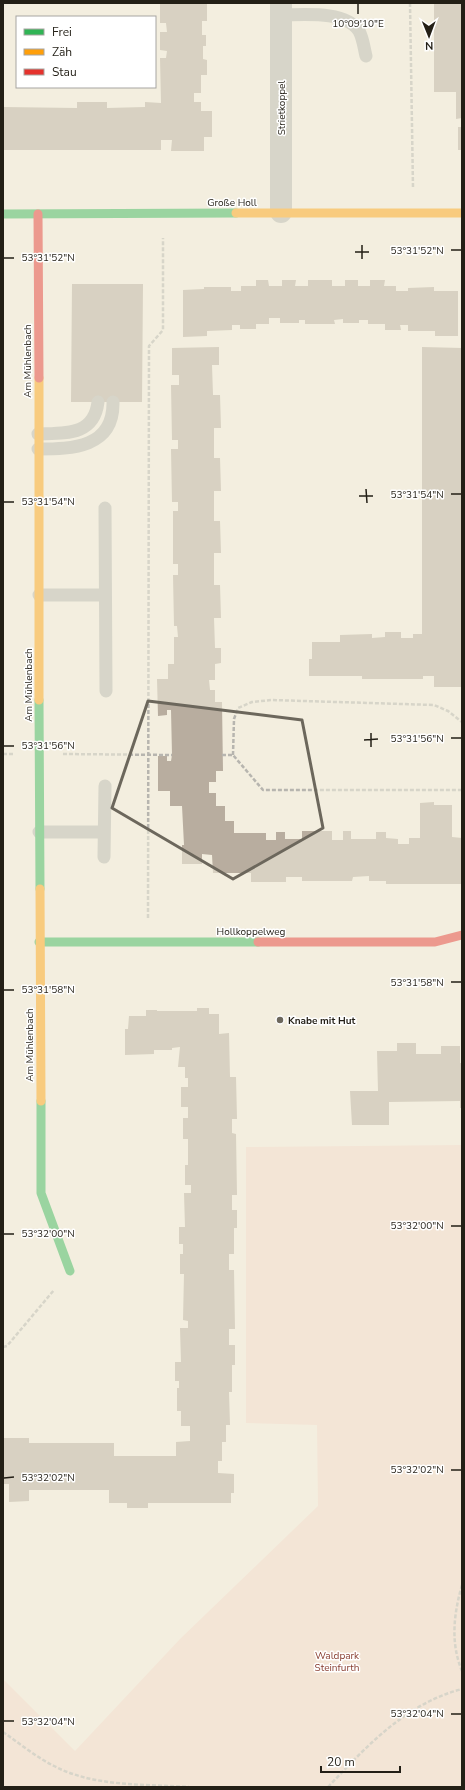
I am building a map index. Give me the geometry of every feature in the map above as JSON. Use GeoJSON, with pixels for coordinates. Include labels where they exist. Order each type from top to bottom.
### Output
{"type":"FeatureCollection","features":[{"type":"Feature","properties":{"kind":"street","name":"Strietkoppel"},"geometry":{"type":"LineString","coordinates":[[281,9],[281,212]]}},
{"type":"Feature","properties":{"kind":"street","name":"Große Holl"},"geometry":{"type":"LineString","coordinates":[[3,214],[281,212],[462,213]]}},
{"type":"Feature","properties":{"kind":"street","name":"Am Mühlenbach"},"geometry":{"type":"LineString","coordinates":[[38,214],[39,942],[41,1192],[70,1272]]}},
{"type":"Feature","properties":{"kind":"street","name":"Hollkoppelweg"},"geometry":{"type":"LineString","coordinates":[[39,942],[435,942],[462,935]]}},
{"type":"Feature","properties":{"kind":"lane"},"geometry":{"type":"LineString","coordinates":[[281,9],[343,20],[355,27],[359,32],[366,56]]}},
{"type":"Feature","properties":{"kind":"lane"},"geometry":{"type":"LineString","coordinates":[[38,434],[68,433],[82,429],[91,422],[97,414],[98,402]]}},
{"type":"Feature","properties":{"kind":"lane"},"geometry":{"type":"LineString","coordinates":[[38,449],[69,449],[86,445],[100,436],[108,426],[113,415],[113,402]]}},
{"type":"Feature","properties":{"kind":"lane"},"geometry":{"type":"LineString","coordinates":[[105,508],[106,690]]}},
{"type":"Feature","properties":{"kind":"lane"},"geometry":{"type":"LineString","coordinates":[[38,595],[105,595]]}},
{"type":"Feature","properties":{"kind":"lane"},"geometry":{"type":"LineString","coordinates":[[104,857],[105,786]]}},
{"type":"Feature","properties":{"kind":"lane"},"geometry":{"type":"LineString","coordinates":[[39,832],[104,832]]}},
{"type":"Feature","properties":{"kind":"path"},"geometry":{"type":"LineString","coordinates":[[410,3],[414,213]]}},
{"type":"Feature","properties":{"kind":"path"},"geometry":{"type":"LineString","coordinates":[[148,942],[149,346],[163,330],[163,213]]}},
{"type":"Feature","properties":{"kind":"path"},"geometry":{"type":"LineString","coordinates":[[462,722],[448,711],[434,705],[272,700],[252,702],[238,708],[234,719],[233,755],[264,790],[462,790]]}},
{"type":"Feature","properties":{"kind":"path"},"geometry":{"type":"LineString","coordinates":[[39,754],[172,755]]}},
{"type":"Feature","properties":{"kind":"path"},"geometry":{"type":"LineString","coordinates":[[222,755],[233,755]]}},
{"type":"Feature","properties":{"kind":"path"},"geometry":{"type":"LineString","coordinates":[[3,1347],[7,1346],[70,1272]]}},
{"type":"Feature","properties":{"kind":"path"},"geometry":{"type":"LineString","coordinates":[[462,1585],[455,1610],[454,1639],[462,1670]]}},
{"type":"Feature","properties":{"kind":"path"},"geometry":{"type":"LineString","coordinates":[[328,1787],[372,1740],[400,1719],[439,1697],[462,1689]]}},
{"type":"Feature","properties":{"kind":"path"},"geometry":{"type":"LineString","coordinates":[[3,1732],[53,1766],[85,1778],[119,1783],[189,1787]]}},
{"type":"Feature","properties":{"kind":"highlighted area"},"geometry":{"type":"Polygon","coordinates":[[[148,701],[302,720],[323,828],[233,879],[112,808],[148,701]]]}},
{"type":"Feature","properties":{"kind":"green space","name":"Waldpark Steinfurth"},"geometry":{"type":"Polygon","coordinates":[[[462,1145],[462,1787],[3,1787],[3,1679],[75,1751],[180,1639],[318,1506],[317,1425],[246,1423],[246,1147],[462,1145]]]}},
{"type":"Feature","properties":{"kind":"building"},"geometry":{"type":"Polygon","coordinates":[[[160,3],[207,3],[207,21],[202,21],[202,35],[206,35],[206,46],[203,46],[203,59],[207,60],[207,75],[201,75],[201,93],[194,93],[194,102],[201,102],[201,111],[212,111],[212,137],[204,137],[204,151],[171,151],[172,140],[161,140],[161,150],[3,150],[3,107],[77,108],[77,102],[107,102],[107,108],[145,107],[145,102],[161,103],[160,58],[166,58],[167,51],[160,50],[160,32],[167,32],[166,23],[160,23],[160,3]]]}},
{"type":"Feature","properties":{"kind":"building"},"geometry":{"type":"Polygon","coordinates":[[[434,3],[462,3],[462,118],[456,119],[456,92],[434,92],[434,3]]]}},
{"type":"Feature","properties":{"kind":"building"},"geometry":{"type":"Polygon","coordinates":[[[458,127],[462,127],[462,150],[458,150],[458,127]]]}},
{"type":"Feature","properties":{"kind":"building"},"geometry":{"type":"Polygon","coordinates":[[[256,280],[268,280],[269,286],[282,286],[282,280],[296,280],[295,286],[308,286],[308,280],[332,280],[332,286],[345,286],[345,280],[358,280],[358,286],[370,286],[370,280],[385,280],[384,286],[396,286],[396,291],[408,291],[408,288],[434,287],[434,291],[458,291],[458,336],[435,336],[435,331],[408,331],[408,325],[400,325],[401,330],[385,330],[385,324],[368,324],[368,320],[359,320],[359,323],[343,323],[343,319],[334,320],[335,324],[305,324],[305,320],[299,320],[299,323],[280,323],[280,318],[269,318],[269,324],[256,324],[256,329],[240,329],[240,325],[232,325],[232,330],[207,331],[207,336],[183,337],[183,290],[204,289],[204,287],[231,287],[231,291],[241,291],[241,286],[256,286],[256,280]]]}},
{"type":"Feature","properties":{"kind":"building"},"geometry":{"type":"Polygon","coordinates":[[[72,284],[143,284],[142,402],[71,402],[72,284]]]}},
{"type":"Feature","properties":{"kind":"building"},"geometry":{"type":"Polygon","coordinates":[[[219,347],[219,365],[212,365],[213,395],[220,395],[221,428],[214,428],[214,458],[220,458],[221,491],[214,491],[214,521],[220,521],[221,553],[214,553],[214,585],[220,585],[221,618],[214,618],[215,648],[221,648],[221,663],[215,664],[215,680],[209,680],[210,690],[215,690],[215,702],[222,702],[223,771],[216,771],[216,782],[209,782],[209,793],[216,793],[216,806],[225,806],[225,821],[234,821],[234,833],[266,833],[266,840],[276,840],[276,832],[285,832],[285,839],[302,839],[302,831],[332,831],[332,840],[343,840],[343,831],[351,831],[351,839],[376,839],[376,832],[386,832],[386,838],[398,839],[398,844],[409,844],[409,838],[420,838],[420,803],[434,802],[434,805],[452,805],[452,837],[462,838],[462,884],[386,884],[386,881],[369,881],[369,876],[353,877],[352,881],[302,881],[302,877],[286,877],[286,882],[251,882],[251,873],[213,873],[212,855],[202,854],[202,864],[182,864],[182,845],[184,845],[182,806],[170,806],[170,791],[158,791],[158,756],[167,756],[167,761],[171,761],[172,755],[171,710],[167,710],[167,715],[158,716],[157,679],[168,679],[168,664],[174,664],[174,637],[178,637],[177,626],[174,626],[173,575],[178,575],[178,564],[173,564],[173,511],[178,511],[178,502],[172,502],[171,449],[178,449],[178,440],[172,440],[171,385],[179,385],[179,375],[172,375],[172,348],[219,347]]]}},
{"type":"Feature","properties":{"kind":"building"},"geometry":{"type":"Polygon","coordinates":[[[422,347],[462,348],[462,687],[434,687],[434,676],[423,676],[423,679],[362,679],[362,676],[309,676],[309,659],[312,659],[312,642],[340,642],[340,635],[372,634],[372,638],[385,637],[385,632],[401,632],[401,638],[413,638],[413,634],[422,634],[422,347]]]}},
{"type":"Feature","properties":{"kind":"building"},"geometry":{"type":"Polygon","coordinates":[[[197,1008],[209,1008],[209,1014],[219,1014],[219,1034],[229,1033],[230,1077],[236,1077],[237,1119],[232,1119],[232,1133],[236,1134],[237,1195],[232,1195],[232,1210],[237,1210],[237,1228],[234,1228],[234,1254],[229,1254],[229,1270],[234,1270],[235,1329],[229,1329],[229,1345],[235,1345],[235,1365],[232,1365],[232,1392],[229,1392],[230,1425],[226,1425],[226,1442],[222,1442],[222,1461],[218,1461],[218,1473],[234,1474],[234,1493],[231,1493],[231,1503],[148,1503],[148,1508],[127,1508],[127,1503],[109,1503],[109,1490],[29,1490],[29,1501],[9,1502],[9,1484],[3,1484],[3,1438],[29,1438],[29,1443],[114,1443],[114,1456],[176,1456],[176,1442],[190,1441],[190,1426],[181,1426],[181,1411],[177,1411],[177,1388],[179,1388],[179,1381],[175,1381],[175,1362],[181,1362],[180,1328],[188,1328],[188,1321],[183,1320],[184,1274],[180,1274],[180,1254],[183,1254],[183,1244],[179,1244],[179,1227],[185,1227],[184,1193],[191,1193],[191,1185],[185,1185],[185,1165],[188,1165],[188,1139],[183,1139],[183,1118],[188,1118],[188,1107],[181,1107],[181,1087],[188,1087],[188,1078],[185,1078],[185,1067],[178,1067],[180,1047],[172,1048],[172,1050],[154,1050],[154,1054],[125,1055],[125,1029],[128,1029],[129,1016],[146,1016],[146,1010],[197,1011],[197,1008]]]}},
{"type":"Feature","properties":{"kind":"building"},"geometry":{"type":"Polygon","coordinates":[[[397,1043],[416,1043],[416,1054],[441,1054],[441,1046],[460,1046],[460,1063],[462,1063],[462,1108],[460,1108],[460,1101],[389,1102],[389,1125],[352,1125],[350,1091],[378,1091],[377,1051],[397,1051],[397,1043]]]}},
{"type":"Feature","properties":{"kind":"traffic: fast"},"geometry":{"type":"LineString","coordinates":[[3,214],[236,213]]}},
{"type":"Feature","properties":{"kind":"traffic: fast"},"geometry":{"type":"LineString","coordinates":[[39,700],[40,889]]}},
{"type":"Feature","properties":{"kind":"traffic: fast"},"geometry":{"type":"LineString","coordinates":[[39,942],[258,942]]}},
{"type":"Feature","properties":{"kind":"traffic: fast"},"geometry":{"type":"LineString","coordinates":[[41,1101],[41,1193],[70,1271]]}},
{"type":"Feature","properties":{"kind":"traffic: slow"},"geometry":{"type":"LineString","coordinates":[[236,213],[462,213]]}},
{"type":"Feature","properties":{"kind":"traffic: slow"},"geometry":{"type":"LineString","coordinates":[[39,378],[39,700]]}},
{"type":"Feature","properties":{"kind":"traffic: slow"},"geometry":{"type":"LineString","coordinates":[[40,889],[41,1101]]}},
{"type":"Feature","properties":{"kind":"traffic: jam"},"geometry":{"type":"LineString","coordinates":[[38,214],[39,378]]}},
{"type":"Feature","properties":{"kind":"traffic: jam"},"geometry":{"type":"LineString","coordinates":[[258,942],[435,942],[462,935]]}},
{"type":"Feature","properties":{"kind":"place","name":"Knabe mit Hut"},"geometry":{"type":"Point","coordinates":[280,1020]}}]}
